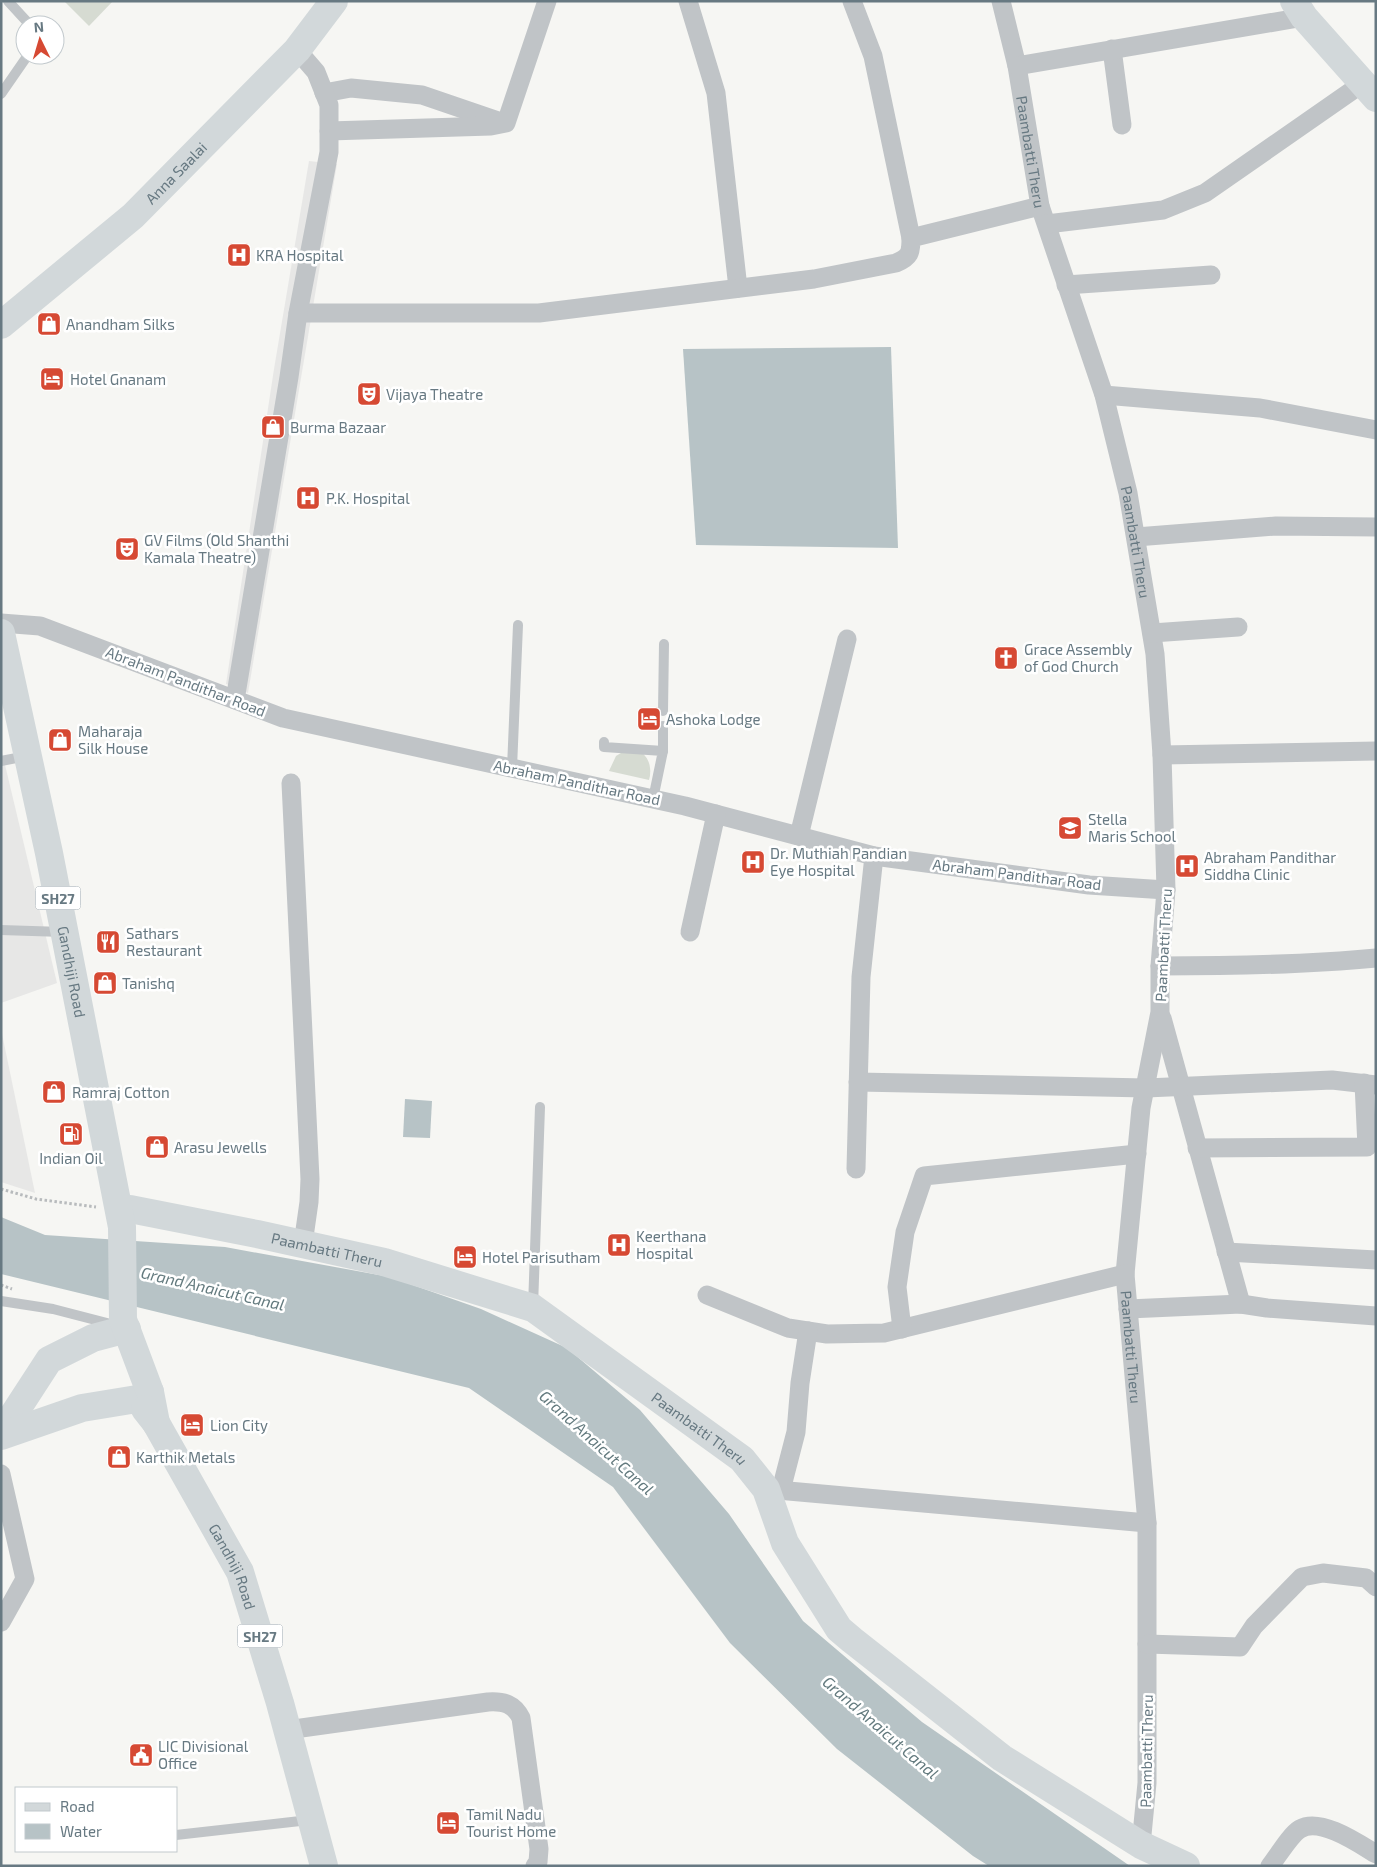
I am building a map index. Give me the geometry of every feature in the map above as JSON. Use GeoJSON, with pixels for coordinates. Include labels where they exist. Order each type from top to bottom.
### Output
{"type":"FeatureCollection","features":[{"type":"Feature","properties":{"kind":"street","name":"Anna Saalai"},"geometry":{"type":"LineString","coordinates":[[1,325],[132,216],[297,50],[334,1]]}},
{"type":"Feature","properties":{"kind":"street"},"geometry":{"type":"LineString","coordinates":[[506,123],[547,1]]}},
{"type":"Feature","properties":{"kind":"street"},"geometry":{"type":"LineString","coordinates":[[688,1],[716,93],[738,288]]}},
{"type":"Feature","properties":{"kind":"street"},"geometry":{"type":"LineString","coordinates":[[298,313],[540,313],[814,279],[905,260],[911,251],[911,238],[873,56],[852,1]]}},
{"type":"Feature","properties":{"kind":"street","name":"Paambatti Theru"},"geometry":{"type":"LineString","coordinates":[[1001,1],[1017,66],[1040,206],[1104,394],[1128,493],[1155,654],[1162,755],[1166,890],[1160,966],[1160,1012],[1141,1108],[1125,1274],[1147,1523],[1147,1783],[1141,1845]]}},
{"type":"Feature","properties":{"kind":"street"},"geometry":{"type":"LineString","coordinates":[[1017,66],[1112,50],[1299,9],[1369,90],[1205,193],[1163,210],[1047,224]]}},
{"type":"Feature","properties":{"kind":"street"},"geometry":{"type":"LineString","coordinates":[[235,700],[288,387],[298,313],[329,152],[329,105],[316,72],[297,50]]}},
{"type":"Feature","properties":{"kind":"street"},"geometry":{"type":"LineString","coordinates":[[1112,50],[1122,125]]}},
{"type":"Feature","properties":{"kind":"street"},"geometry":{"type":"LineString","coordinates":[[324,93],[351,88],[422,95],[506,123]]}},
{"type":"Feature","properties":{"kind":"street"},"geometry":{"type":"LineString","coordinates":[[329,132],[491,126],[506,123]]}},
{"type":"Feature","properties":{"kind":"street"},"geometry":{"type":"LineString","coordinates":[[911,238],[1040,206]]}},
{"type":"Feature","properties":{"kind":"street"},"geometry":{"type":"LineString","coordinates":[[1066,285],[1211,275]]}},
{"type":"Feature","properties":{"kind":"street"},"geometry":{"type":"LineString","coordinates":[[1104,394],[1260,408],[1376,430]]}},
{"type":"Feature","properties":{"kind":"street"},"geometry":{"type":"LineString","coordinates":[[1136,537],[1276,526],[1376,527]]}},
{"type":"Feature","properties":{"kind":"street","name":"Abraham Pandithar Road"},"geometry":{"type":"LineString","coordinates":[[1,623],[40,626],[283,718],[653,799],[874,856],[1089,885],[1166,890]]}},
{"type":"Feature","properties":{"kind":"street"},"geometry":{"type":"LineString","coordinates":[[1152,633],[1238,627]]}},
{"type":"Feature","properties":{"kind":"street","name":"Gandhiji Road"},"geometry":{"type":"LineString","coordinates":[[1,633],[14,758],[65,932],[109,1164],[116,1218]]}},
{"type":"Feature","properties":{"kind":"street"},"geometry":{"type":"LineString","coordinates":[[799,836],[848,639]]}},
{"type":"Feature","properties":{"kind":"street"},"geometry":{"type":"LineString","coordinates":[[1162,755],[1376,751]]}},
{"type":"Feature","properties":{"kind":"street"},"geometry":{"type":"LineString","coordinates":[[291,783],[310,1179],[303,1244]]}},
{"type":"Feature","properties":{"kind":"street"},"geometry":{"type":"LineString","coordinates":[[690,932],[716,814]]}},
{"type":"Feature","properties":{"kind":"street"},"geometry":{"type":"LineString","coordinates":[[856,1169],[861,977],[874,856]]}},
{"type":"Feature","properties":{"kind":"street"},"geometry":{"type":"LineString","coordinates":[[1160,966],[1260,966],[1376,958]]}},
{"type":"Feature","properties":{"kind":"street"},"geometry":{"type":"LineString","coordinates":[[1160,1012],[1241,1304]]}},
{"type":"Feature","properties":{"kind":"street"},"geometry":{"type":"LineString","coordinates":[[858,1082],[1146,1088],[1332,1080],[1370,1084],[1371,1147],[1197,1148]]}},
{"type":"Feature","properties":{"kind":"street"},"geometry":{"type":"LineString","coordinates":[[902,1329],[897,1287],[905,1232],[924,1176],[1137,1154]]}},
{"type":"Feature","properties":{"kind":"street","name":"Paambatti Theru"},"geometry":{"type":"LineString","coordinates":[[116,1218],[303,1244],[384,1262],[533,1308],[742,1459],[774,1490],[785,1543],[839,1629],[1002,1758],[1141,1845],[1186,1866]]}},
{"type":"Feature","properties":{"kind":"street","name":"SH27"},"geometry":{"type":"LineString","coordinates":[[114,1325],[116,1218]]}},
{"type":"Feature","properties":{"kind":"street"},"geometry":{"type":"LineString","coordinates":[[1226,1252],[1376,1260]]}},
{"type":"Feature","properties":{"kind":"street"},"geometry":{"type":"LineString","coordinates":[[707,1295],[788,1328],[827,1334],[884,1333],[1125,1274]]}},
{"type":"Feature","properties":{"kind":"street"},"geometry":{"type":"LineString","coordinates":[[1128,1310],[1241,1304],[1376,1316]]}},
{"type":"Feature","properties":{"kind":"street"},"geometry":{"type":"LineString","coordinates":[[1,1435],[49,1360],[114,1325]]}},
{"type":"Feature","properties":{"kind":"street","name":"Gandhiji Road"},"geometry":{"type":"LineString","coordinates":[[114,1325],[156,1423],[240,1572],[287,1730],[324,1866]]}},
{"type":"Feature","properties":{"kind":"street"},"geometry":{"type":"LineString","coordinates":[[808,1331],[800,1384],[796,1432],[774,1490],[1147,1523]]}},
{"type":"Feature","properties":{"kind":"street"},"geometry":{"type":"LineString","coordinates":[[1,1435],[82,1408],[144,1396]]}},
{"type":"Feature","properties":{"kind":"street"},"geometry":{"type":"LineString","coordinates":[[1,1474],[26,1579],[1,1622]]}},
{"type":"Feature","properties":{"kind":"street"},"geometry":{"type":"LineString","coordinates":[[1147,1644],[1240,1647],[1254,1626],[1302,1577],[1323,1573],[1366,1578],[1376,1587]]}},
{"type":"Feature","properties":{"kind":"street"},"geometry":{"type":"LineString","coordinates":[[287,1730],[488,1702],[498,1701],[510,1704],[516,1709],[521,1718],[539,1849],[538,1862],[535,1866]]}},
{"type":"Feature","properties":{"kind":"street"},"geometry":{"type":"LineString","coordinates":[[1270,1866],[1298,1830],[1309,1825],[1322,1826],[1376,1854]]}},
{"type":"Feature","properties":{"kind":"lane"},"geometry":{"type":"LineString","coordinates":[[8,1],[21,15]]}},
{"type":"Feature","properties":{"kind":"lane"},"geometry":{"type":"LineString","coordinates":[[1,94],[21,65]]}},
{"type":"Feature","properties":{"kind":"lane"},"geometry":{"type":"LineString","coordinates":[[512,768],[518,626]]}},
{"type":"Feature","properties":{"kind":"lane"},"geometry":{"type":"LineString","coordinates":[[663,712],[664,644]]}},
{"type":"Feature","properties":{"kind":"lane"},"geometry":{"type":"LineString","coordinates":[[653,799],[662,751],[663,726]]}},
{"type":"Feature","properties":{"kind":"lane"},"geometry":{"type":"LineString","coordinates":[[604,742],[604,747],[662,751]]}},
{"type":"Feature","properties":{"kind":"lane"},"geometry":{"type":"LineString","coordinates":[[1,930],[65,932]]}},
{"type":"Feature","properties":{"kind":"lane"},"geometry":{"type":"LineString","coordinates":[[533,1308],[540,1107]]}},
{"type":"Feature","properties":{"kind":"lane"},"geometry":{"type":"LineString","coordinates":[[1,1301],[53,1308],[114,1325]]}},
{"type":"Feature","properties":{"kind":"lane"},"geometry":{"type":"LineString","coordinates":[[178,1835],[311,1820]]}},
{"type":"Feature","properties":{"kind":"path"},"geometry":{"type":"LineString","coordinates":[[1,1189],[116,1218]]}},
{"type":"Feature","properties":{"kind":"shaded area"},"geometry":{"type":"Polygon","coordinates":[[[64,1],[113,1],[89,26],[64,1]]]}},
{"type":"Feature","properties":{"kind":"shaded area"},"geometry":{"type":"Polygon","coordinates":[[[309,161],[337,164],[248,693],[226,684],[274,369],[309,161]]]}},
{"type":"Feature","properties":{"kind":"shaded area"},"geometry":{"type":"Polygon","coordinates":[[[1,748],[57,983],[1,1003],[1,748]]]}},
{"type":"Feature","properties":{"kind":"shaded area"},"geometry":{"type":"Polygon","coordinates":[[[626,750],[639,751],[646,757],[650,768],[649,780],[609,771],[616,756],[626,750]]]}},
{"type":"Feature","properties":{"kind":"shaded area"},"geometry":{"type":"Polygon","coordinates":[[[1,1029],[35,1193],[1,1182],[1,1029]]]}},
{"type":"Feature","properties":{"kind":"water"},"geometry":{"type":"Polygon","coordinates":[[[891,347],[898,548],[696,545],[683,349],[891,347]]]}},
{"type":"Feature","properties":{"kind":"water"},"geometry":{"type":"Polygon","coordinates":[[[405,1099],[432,1101],[430,1138],[403,1137],[405,1099]]]}},
{"type":"Feature","properties":{"kind":"water","name":"Grand Anaicut Canal"},"geometry":{"type":"Polygon","coordinates":[[[1,1217],[45,1235],[225,1247],[390,1277],[481,1309],[567,1348],[640,1410],[729,1514],[803,1621],[922,1722],[1130,1866],[989,1866],[973,1856],[837,1749],[730,1643],[613,1487],[469,1388],[1,1274],[1,1217]]]}},
{"type":"Feature","properties":{"kind":"place","name":"KRA Hospital"},"geometry":{"type":"Point","coordinates":[239,255]}},
{"type":"Feature","properties":{"kind":"place","name":"Anandham Silks"},"geometry":{"type":"Point","coordinates":[49,324]}},
{"type":"Feature","properties":{"kind":"place","name":"Hotel Gnanam"},"geometry":{"type":"Point","coordinates":[52,379]}},
{"type":"Feature","properties":{"kind":"place","name":"Vijaya Theatre"},"geometry":{"type":"Point","coordinates":[369,394]}},
{"type":"Feature","properties":{"kind":"place","name":"Burma Bazaar"},"geometry":{"type":"Point","coordinates":[273,427]}},
{"type":"Feature","properties":{"kind":"place","name":"P.K. Hospital"},"geometry":{"type":"Point","coordinates":[308,498]}},
{"type":"Feature","properties":{"kind":"place","name":"GV Films (Old Shanthi Kamala Theatre)"},"geometry":{"type":"Point","coordinates":[127,549]}},
{"type":"Feature","properties":{"kind":"place","name":"Grace Assembly of God Church"},"geometry":{"type":"Point","coordinates":[1006,658]}},
{"type":"Feature","properties":{"kind":"place","name":"Ashoka Lodge"},"geometry":{"type":"Point","coordinates":[649,719]}},
{"type":"Feature","properties":{"kind":"place","name":"Maharaja Silk House"},"geometry":{"type":"Point","coordinates":[60,740]}},
{"type":"Feature","properties":{"kind":"place","name":"Stella Maris School"},"geometry":{"type":"Point","coordinates":[1070,828]}},
{"type":"Feature","properties":{"kind":"place","name":"Dr. Muthiah Pandian Eye Hospital"},"geometry":{"type":"Point","coordinates":[753,862]}},
{"type":"Feature","properties":{"kind":"place","name":"Abraham Pandithar Siddha Clinic"},"geometry":{"type":"Point","coordinates":[1187,866]}},
{"type":"Feature","properties":{"kind":"place","name":"Sathars Restaurant"},"geometry":{"type":"Point","coordinates":[108,942]}},
{"type":"Feature","properties":{"kind":"place","name":"Tanishq"},"geometry":{"type":"Point","coordinates":[105,983]}},
{"type":"Feature","properties":{"kind":"place","name":"Ramraj Cotton"},"geometry":{"type":"Point","coordinates":[54,1092]}},
{"type":"Feature","properties":{"kind":"place","name":"Indian Oil"},"geometry":{"type":"Point","coordinates":[71,1134]}},
{"type":"Feature","properties":{"kind":"place","name":"Arasu Jewells"},"geometry":{"type":"Point","coordinates":[157,1147]}},
{"type":"Feature","properties":{"kind":"place","name":"Keerthana Hospital"},"geometry":{"type":"Point","coordinates":[619,1245]}},
{"type":"Feature","properties":{"kind":"place","name":"Hotel Parisutham"},"geometry":{"type":"Point","coordinates":[465,1257]}},
{"type":"Feature","properties":{"kind":"place","name":"Lion City"},"geometry":{"type":"Point","coordinates":[192,1425]}},
{"type":"Feature","properties":{"kind":"place","name":"Karthik Metals"},"geometry":{"type":"Point","coordinates":[119,1457]}},
{"type":"Feature","properties":{"kind":"place","name":"LIC Divisional Office"},"geometry":{"type":"Point","coordinates":[141,1755]}},
{"type":"Feature","properties":{"kind":"place","name":"Tamil Nadu Tourist Home"},"geometry":{"type":"Point","coordinates":[448,1823]}}]}
